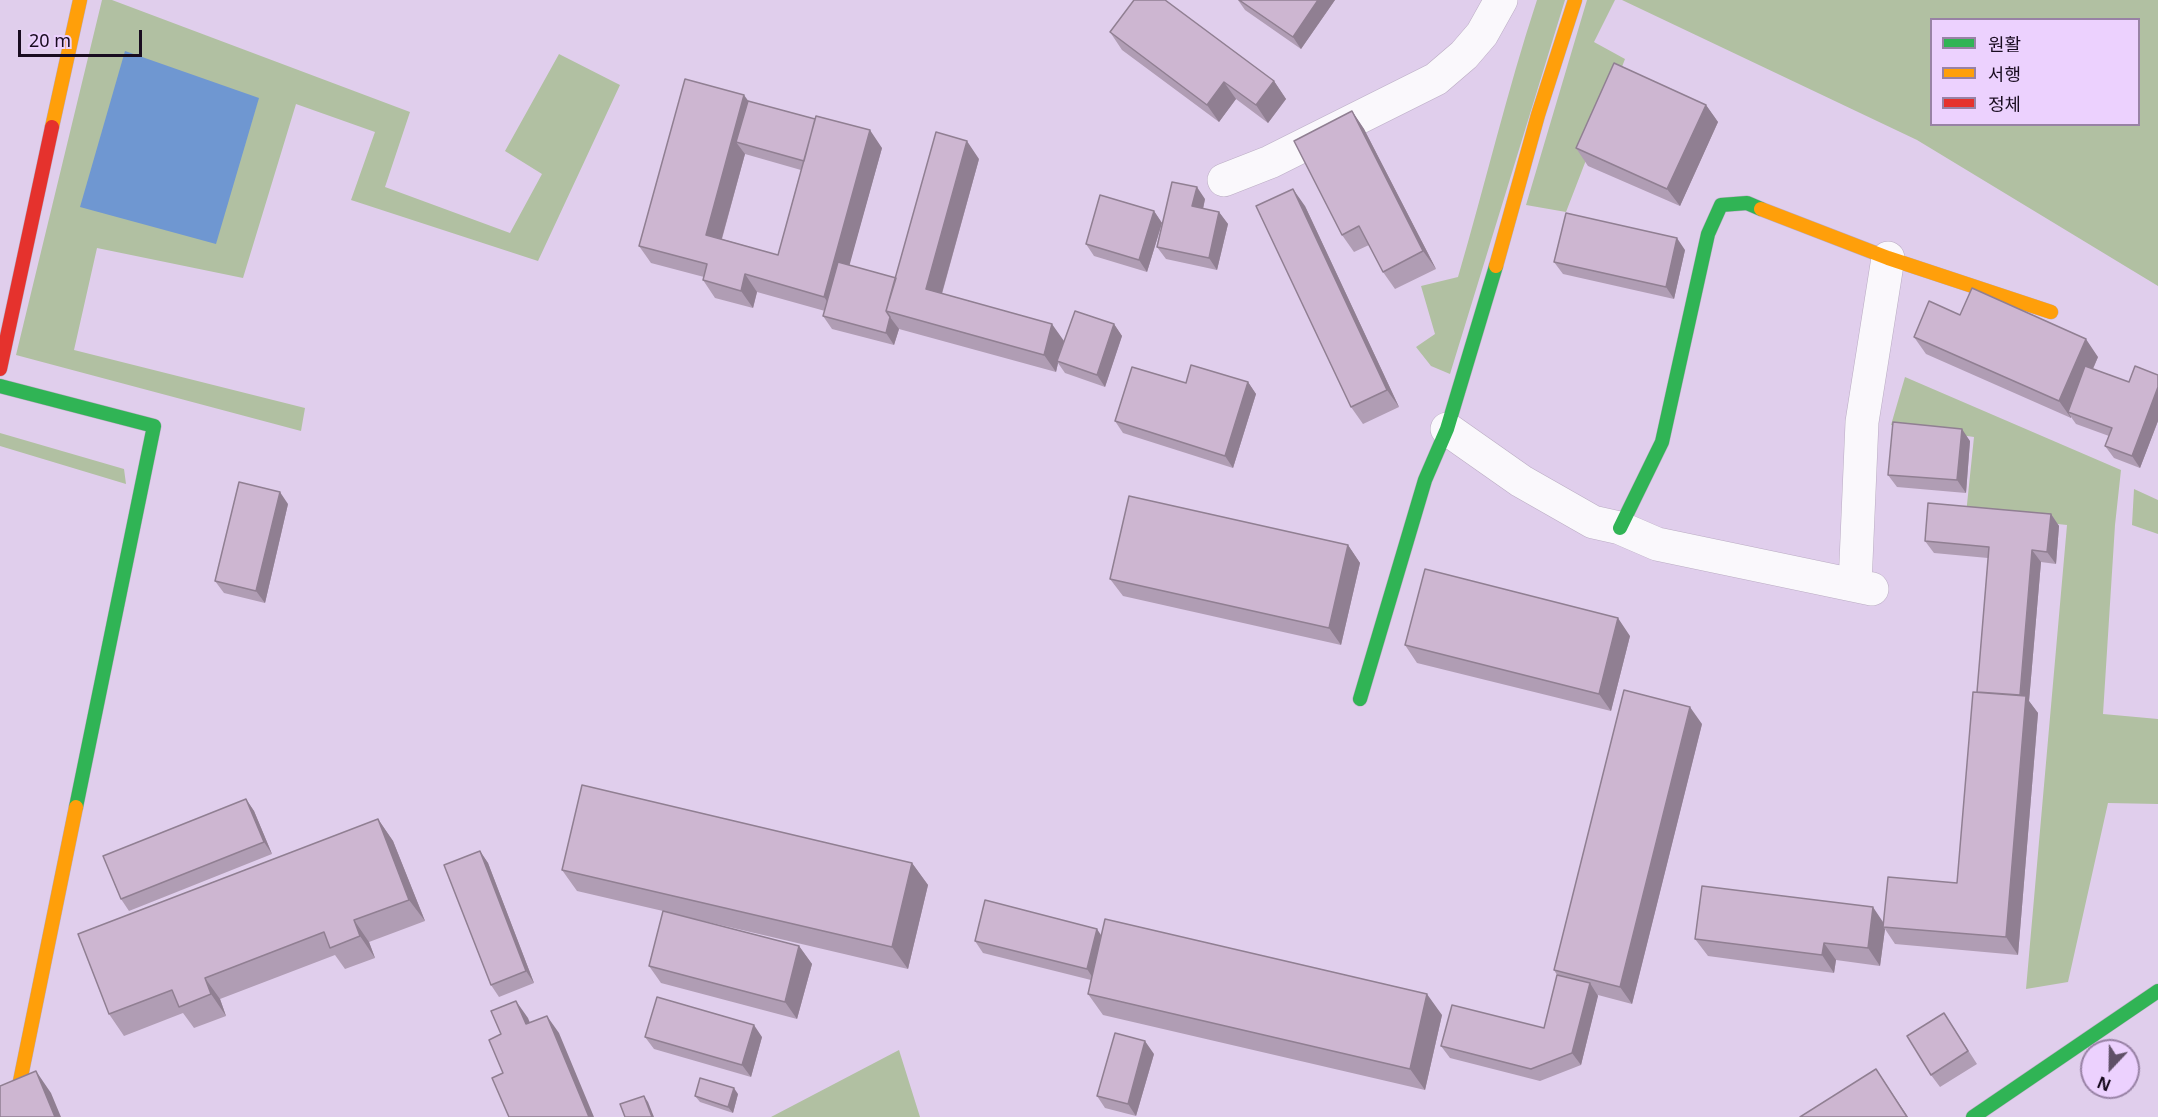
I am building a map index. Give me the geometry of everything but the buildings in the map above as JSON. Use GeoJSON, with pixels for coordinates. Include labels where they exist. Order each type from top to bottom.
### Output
{"type":"FeatureCollection","features":[{"type":"Feature","properties":{"kind":"street"},"geometry":{"type":"LineString","coordinates":[[0,369],[80,0]]}},
{"type":"Feature","properties":{"kind":"street"},"geometry":{"type":"LineString","coordinates":[[1224,180],[1270,162],[1436,79],[1464,55],[1482,34],[1501,0]]}},
{"type":"Feature","properties":{"kind":"street"},"geometry":{"type":"LineString","coordinates":[[1360,699],[1425,480],[1447,429],[1483,314],[1538,115],[1575,0]]}},
{"type":"Feature","properties":{"kind":"street"},"geometry":{"type":"LineString","coordinates":[[1620,528],[1662,442],[1708,234],[1722,205],[1747,203],[1888,258],[2052,312]]}},
{"type":"Feature","properties":{"kind":"street"},"geometry":{"type":"LineString","coordinates":[[1447,429],[1521,481],[1593,522],[1620,528],[1657,544],[1863,587],[1862,422],[1888,258]]}},
{"type":"Feature","properties":{"kind":"street"},"geometry":{"type":"LineString","coordinates":[[0,386],[154,426],[17,1096]]}},
{"type":"Feature","properties":{"kind":"street"},"geometry":{"type":"LineString","coordinates":[[1973,1117],[2158,991]]}},
{"type":"Feature","properties":{"kind":"green space"},"geometry":{"type":"Polygon","coordinates":[[[102,0],[112,0],[410,112],[385,187],[510,233],[542,174],[505,151],[559,54],[620,85],[538,261],[351,200],[375,132],[296,104],[243,278],[97,248],[74,350],[305,408],[301,431],[16,355],[102,0]]]}},
{"type":"Feature","properties":{"kind":"green space"},"geometry":{"type":"Polygon","coordinates":[[[1537,0],[1565,0],[1450,374],[1431,366],[1416,347],[1435,334],[1421,286],[1458,277],[1537,0]]]}},
{"type":"Feature","properties":{"kind":"green space"},"geometry":{"type":"Polygon","coordinates":[[[1587,0],[1615,0],[1594,42],[1625,59],[1566,212],[1526,205],[1587,0]]]}},
{"type":"Feature","properties":{"kind":"green space"},"geometry":{"type":"Polygon","coordinates":[[[1622,0],[2158,0],[2158,286],[1917,140],[1622,0]]]}},
{"type":"Feature","properties":{"kind":"green space"},"geometry":{"type":"Polygon","coordinates":[[[1905,377],[2121,470],[2115,525],[2103,714],[2158,719],[2158,804],[2108,803],[2068,982],[2026,989],[2067,525],[1966,514],[1974,437],[1891,425],[1905,377]]]}},
{"type":"Feature","properties":{"kind":"green space"},"geometry":{"type":"Polygon","coordinates":[[[0,433],[124,469],[126,484],[0,446],[0,433]]]}},
{"type":"Feature","properties":{"kind":"green space"},"geometry":{"type":"Polygon","coordinates":[[[2134,489],[2158,500],[2158,534],[2132,525],[2134,489]]]}},
{"type":"Feature","properties":{"kind":"green space"},"geometry":{"type":"Polygon","coordinates":[[[899,1050],[920,1117],[771,1117],[899,1050]]]}},
{"type":"Feature","properties":{"kind":"water"},"geometry":{"type":"Polygon","coordinates":[[[125,51],[259,98],[216,244],[80,207],[125,51]]]}},
{"type":"Feature","properties":{"kind":"traffic: fast"},"geometry":{"type":"LineString","coordinates":[[1620,528],[1662,442],[1708,234],[1721,205],[1747,203],[1761,209]]}},
{"type":"Feature","properties":{"kind":"traffic: fast"},"geometry":{"type":"LineString","coordinates":[[1360,699],[1425,480],[1447,429],[1496,266]]}},
{"type":"Feature","properties":{"kind":"traffic: fast"},"geometry":{"type":"LineString","coordinates":[[0,386],[154,426],[76,807]]}},
{"type":"Feature","properties":{"kind":"traffic: fast"},"geometry":{"type":"LineString","coordinates":[[1973,1117],[2158,991]]}},
{"type":"Feature","properties":{"kind":"traffic: slow"},"geometry":{"type":"LineString","coordinates":[[52,127],[80,0]]}},
{"type":"Feature","properties":{"kind":"traffic: slow"},"geometry":{"type":"LineString","coordinates":[[1496,266],[1538,115],[1575,0]]}},
{"type":"Feature","properties":{"kind":"traffic: slow"},"geometry":{"type":"LineString","coordinates":[[1761,209],[1888,258],[2051,312]]}},
{"type":"Feature","properties":{"kind":"traffic: slow"},"geometry":{"type":"LineString","coordinates":[[17,1096],[76,807]]}},
{"type":"Feature","properties":{"kind":"traffic: jam"},"geometry":{"type":"LineString","coordinates":[[0,369],[52,127]]}}]}
